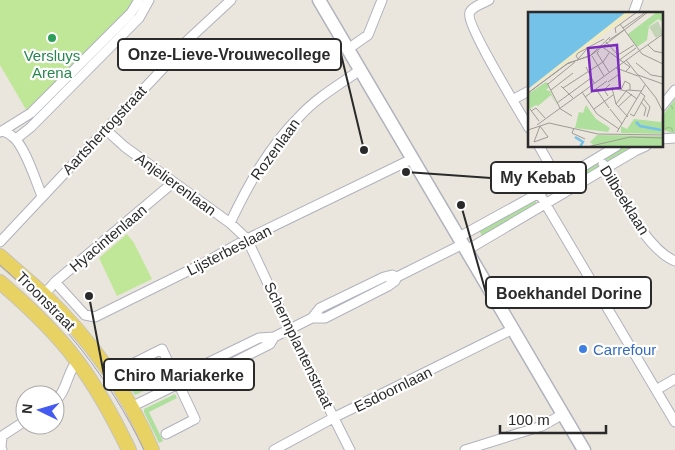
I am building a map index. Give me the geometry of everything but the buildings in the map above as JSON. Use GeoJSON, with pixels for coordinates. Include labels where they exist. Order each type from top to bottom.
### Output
{"type":"FeatureCollection","features":[{"type":"Feature","properties":{"kind":"main road"},"geometry":{"type":"LineString","coordinates":[[319,0],[584,450]]}},
{"type":"Feature","properties":{"kind":"main road","name":"Troonstraat"},"geometry":{"type":"LineString","coordinates":[[0,256],[44,295],[86,341],[131,407],[152,450]]}},
{"type":"Feature","properties":{"kind":"main road","name":"Troonstraat"},"geometry":{"type":"LineString","coordinates":[[0,282],[45,324],[77,361],[113,417],[129,450]]}},
{"type":"Feature","properties":{"kind":"main road"},"geometry":{"type":"LineString","coordinates":[[113,417],[131,407]]}},
{"type":"Feature","properties":{"kind":"street"},"geometry":{"type":"LineString","coordinates":[[1,131],[31,113],[131,12],[139,0]]}},
{"type":"Feature","properties":{"kind":"street"},"geometry":{"type":"LineString","coordinates":[[16,139],[31,127],[139,18],[149,0]]}},
{"type":"Feature","properties":{"kind":"street","name":"Aartshertogstraat"},"geometry":{"type":"LineString","coordinates":[[0,242],[169,62],[176,51],[231,0]]}},
{"type":"Feature","properties":{"kind":"street"},"geometry":{"type":"LineString","coordinates":[[348,49],[368,34],[382,0]]}},
{"type":"Feature","properties":{"kind":"street"},"geometry":{"type":"LineString","coordinates":[[489,0],[472,9],[469,13],[469,18],[479,42],[514,99],[528,126]]}},
{"type":"Feature","properties":{"kind":"street"},"geometry":{"type":"LineString","coordinates":[[634,12],[638,0]]}},
{"type":"Feature","properties":{"kind":"street","name":"Rozenlaan"},"geometry":{"type":"LineString","coordinates":[[230,223],[259,169],[281,137],[299,116],[320,98],[360,70]]}},
{"type":"Feature","properties":{"kind":"street"},"geometry":{"type":"LineString","coordinates":[[662,106],[675,90]]}},
{"type":"Feature","properties":{"kind":"street"},"geometry":{"type":"LineString","coordinates":[[514,99],[528,92]]}},
{"type":"Feature","properties":{"kind":"street","name":"Anjelierenlaan"},"geometry":{"type":"LineString","coordinates":[[105,129],[125,147],[230,223],[247,239]]}},
{"type":"Feature","properties":{"kind":"street"},"geometry":{"type":"LineString","coordinates":[[1,131],[16,139],[42,196]]}},
{"type":"Feature","properties":{"kind":"street"},"geometry":{"type":"LineString","coordinates":[[662,140],[675,138]]}},
{"type":"Feature","properties":{"kind":"street"},"geometry":{"type":"LineString","coordinates":[[540,148],[566,192]]}},
{"type":"Feature","properties":{"kind":"street"},"geometry":{"type":"LineString","coordinates":[[463,244],[539,193],[614,148]]}},
{"type":"Feature","properties":{"kind":"street"},"geometry":{"type":"LineString","coordinates":[[131,407],[178,384],[185,374],[259,338],[274,337],[312,318],[325,318],[388,286],[397,277],[546,203],[641,148]]}},
{"type":"Feature","properties":{"kind":"street","name":"Dilbeeklaan"},"geometry":{"type":"LineString","coordinates":[[598,158],[645,235],[660,251],[675,261]]}},
{"type":"Feature","properties":{"kind":"street","name":"Lijsterbeslaan"},"geometry":{"type":"LineString","coordinates":[[55,282],[84,315],[95,317],[204,263],[247,239],[412,159]]}},
{"type":"Feature","properties":{"kind":"street","name":"Hyacintenlaan"},"geometry":{"type":"LineString","coordinates":[[44,295],[55,282],[169,186],[172,181]]}},
{"type":"Feature","properties":{"kind":"street"},"geometry":{"type":"LineString","coordinates":[[539,193],[675,422]]}},
{"type":"Feature","properties":{"kind":"street","name":"Schermplantenstraat"},"geometry":{"type":"LineString","coordinates":[[247,239],[350,450]]}},
{"type":"Feature","properties":{"kind":"street","name":"Esdoornlaan"},"geometry":{"type":"LineString","coordinates":[[274,450],[513,329]]}},
{"type":"Feature","properties":{"kind":"street"},"geometry":{"type":"LineString","coordinates":[[130,365],[162,350],[195,419],[166,434]]}},
{"type":"Feature","properties":{"kind":"street"},"geometry":{"type":"LineString","coordinates":[[65,385],[72,367],[77,361]]}},
{"type":"Feature","properties":{"kind":"street"},"geometry":{"type":"LineString","coordinates":[[656,390],[675,379]]}},
{"type":"Feature","properties":{"kind":"street"},"geometry":{"type":"LineString","coordinates":[[465,450],[484,447],[542,426],[563,414]]}},
{"type":"Feature","properties":{"kind":"street"},"geometry":{"type":"LineString","coordinates":[[2,450],[1,435],[15,427]]}},
{"type":"Feature","properties":{"kind":"green space","name":"Versluys Arena"},"geometry":{"type":"Polygon","coordinates":[[[0,0],[137,0],[28,113],[0,65],[0,0]]]}},
{"type":"Feature","properties":{"kind":"green space"},"geometry":{"type":"Polygon","coordinates":[[[675,99],[675,133],[669,132],[662,126],[663,115],[675,99]]]}},
{"type":"Feature","properties":{"kind":"green space"},"geometry":{"type":"Polygon","coordinates":[[[618,148],[634,148],[611,162],[607,161],[607,155],[618,148]]]}},
{"type":"Feature","properties":{"kind":"green space"},"geometry":{"type":"Polygon","coordinates":[[[596,163],[599,168],[570,186],[565,183],[565,180],[596,163]]]}},
{"type":"Feature","properties":{"kind":"green space"},"geometry":{"type":"Polygon","coordinates":[[[535,200],[537,204],[483,238],[479,230],[535,200]]]}},
{"type":"Feature","properties":{"kind":"green space"},"geometry":{"type":"Polygon","coordinates":[[[127,234],[134,243],[152,279],[117,296],[99,258],[127,234]]]}},
{"type":"Feature","properties":{"kind":"green space"},"geometry":{"type":"Polygon","coordinates":[[[386,279],[392,280],[324,316],[317,314],[386,279]]]}},
{"type":"Feature","properties":{"kind":"green space"},"geometry":{"type":"Polygon","coordinates":[[[263,339],[266,343],[191,381],[182,380],[263,339]]]}},
{"type":"Feature","properties":{"kind":"green space"},"geometry":{"type":"Polygon","coordinates":[[[120,364],[134,386],[137,385],[139,390],[167,377],[168,380],[135,395],[115,367],[120,364]]]}},
{"type":"Feature","properties":{"kind":"green space"},"geometry":{"type":"Polygon","coordinates":[[[175,394],[177,398],[149,412],[163,441],[159,443],[144,409],[175,394]]]}},
{"type":"Feature","properties":{"kind":"tram line"},"geometry":{"type":"LineString","coordinates":[[0,265],[43,306],[82,350],[115,398],[144,450]]}},
{"type":"Feature","properties":{"kind":"place","name":"Versluys Arena"},"geometry":{"type":"Point","coordinates":[52,38]}},
{"type":"Feature","properties":{"kind":"place","name":"Onze-Lieve-Vrouwecollege"},"geometry":{"type":"Point","coordinates":[364,150]}},
{"type":"Feature","properties":{"kind":"place","name":"My Kebab"},"geometry":{"type":"Point","coordinates":[406,172]}},
{"type":"Feature","properties":{"kind":"place","name":"Boekhandel Dorine"},"geometry":{"type":"Point","coordinates":[461,205]}},
{"type":"Feature","properties":{"kind":"place","name":"Chiro Mariakerke"},"geometry":{"type":"Point","coordinates":[89,296]}},
{"type":"Feature","properties":{"kind":"place","name":"Carrefour"},"geometry":{"type":"Point","coordinates":[583,349]}}]}
